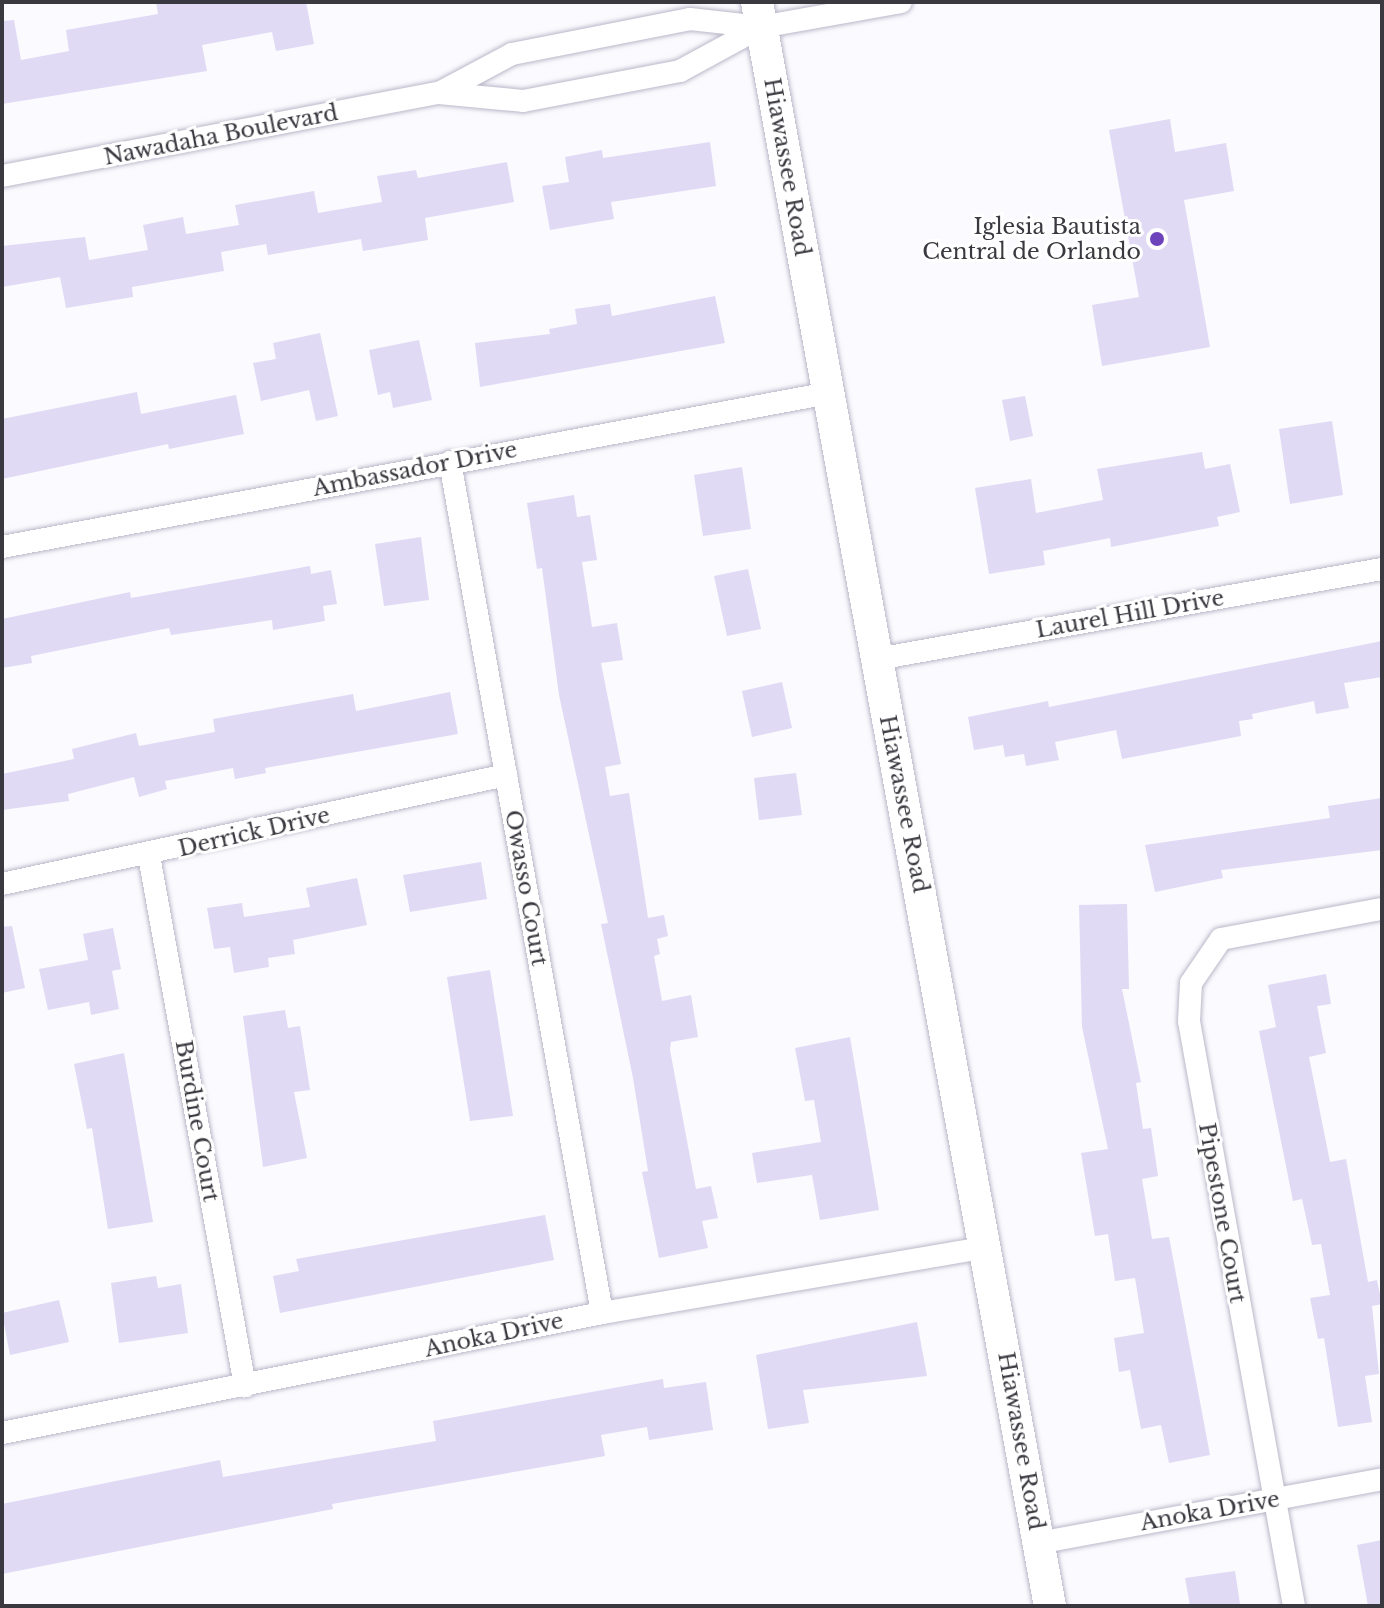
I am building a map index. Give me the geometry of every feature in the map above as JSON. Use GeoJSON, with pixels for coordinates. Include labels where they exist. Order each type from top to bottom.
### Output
{"type":"FeatureCollection","features":[{"type":"Feature","properties":{"kind":"main road","name":"Hiawassee Road"},"geometry":{"type":"LineString","coordinates":[[759,14],[987,1247],[1050,1606]]}},
{"type":"Feature","properties":{"kind":"street"},"geometry":{"type":"LineString","coordinates":[[759,14],[901,2]]}},
{"type":"Feature","properties":{"kind":"street","name":"Nawadaha Boulevard"},"geometry":{"type":"LineString","coordinates":[[439,93],[512,54],[690,19],[759,14]]}},
{"type":"Feature","properties":{"kind":"street","name":"Nawadaha Boulevard"},"geometry":{"type":"LineString","coordinates":[[2,176],[439,93],[523,101],[680,71],[759,14]]}},
{"type":"Feature","properties":{"kind":"street","name":"Ambassador Drive"},"geometry":{"type":"LineString","coordinates":[[2,547],[829,393]]}},
{"type":"Feature","properties":{"kind":"street","name":"Owasso Court"},"geometry":{"type":"LineString","coordinates":[[450,462],[602,1313]]}},
{"type":"Feature","properties":{"kind":"street","name":"Laurel Hill Drive"},"geometry":{"type":"LineString","coordinates":[[877,659],[1382,569]]}},
{"type":"Feature","properties":{"kind":"street","name":"Derrick Drive"},"geometry":{"type":"LineString","coordinates":[[2,884],[149,856],[506,775]]}},
{"type":"Feature","properties":{"kind":"street","name":"Burdine Court"},"geometry":{"type":"LineString","coordinates":[[149,856],[245,1386]]}},
{"type":"Feature","properties":{"kind":"street","name":"Pipestone Court"},"geometry":{"type":"LineString","coordinates":[[1294,1606],[1189,1021],[1191,983],[1221,939],[1382,909]]}},
{"type":"Feature","properties":{"kind":"street","name":"Anoka Drive"},"geometry":{"type":"LineString","coordinates":[[2,1433],[602,1313],[987,1247]]}},
{"type":"Feature","properties":{"kind":"street","name":"Anoka Drive"},"geometry":{"type":"LineString","coordinates":[[1038,1543],[1382,1479]]}},
{"type":"Feature","properties":{"kind":"building"},"geometry":{"type":"Polygon","coordinates":[[[156,2],[306,2],[314,44],[276,51],[272,32],[202,45],[207,71],[2,104],[2,21],[14,20],[21,60],[69,51],[66,30],[158,14],[156,2]]]}},
{"type":"Feature","properties":{"kind":"building"},"geometry":{"type":"Polygon","coordinates":[[[1170,119],[1175,152],[1226,143],[1234,191],[1184,200],[1210,347],[1102,366],[1092,305],[1139,297],[1109,130],[1170,119]]]}},
{"type":"Feature","properties":{"kind":"building"},"geometry":{"type":"Polygon","coordinates":[[[710,142],[716,186],[611,202],[614,219],[550,230],[542,186],[569,182],[565,157],[602,150],[603,158],[710,142]]]}},
{"type":"Feature","properties":{"kind":"building"},"geometry":{"type":"Polygon","coordinates":[[[507,162],[514,202],[425,218],[428,240],[363,251],[361,239],[268,255],[266,244],[221,252],[224,271],[132,287],[133,297],[66,308],[60,277],[2,287],[2,246],[85,237],[89,260],[148,250],[143,225],[183,217],[186,234],[239,225],[235,205],[314,191],[318,213],[382,202],[377,176],[416,170],[418,178],[507,162]]]}},
{"type":"Feature","properties":{"kind":"building"},"geometry":{"type":"Polygon","coordinates":[[[715,296],[725,343],[480,387],[475,343],[550,334],[549,329],[577,324],[575,309],[610,304],[612,316],[715,296]]]}},
{"type":"Feature","properties":{"kind":"building"},"geometry":{"type":"Polygon","coordinates":[[[320,333],[338,416],[316,421],[309,390],[261,401],[253,363],[276,359],[273,343],[320,333]]]}},
{"type":"Feature","properties":{"kind":"building"},"geometry":{"type":"Polygon","coordinates":[[[419,340],[432,400],[393,408],[390,392],[378,395],[369,350],[419,340]]]}},
{"type":"Feature","properties":{"kind":"building"},"geometry":{"type":"Polygon","coordinates":[[[137,392],[141,414],[236,395],[244,434],[169,449],[168,444],[2,479],[2,419],[137,392]]]}},
{"type":"Feature","properties":{"kind":"building"},"geometry":{"type":"Polygon","coordinates":[[[1025,396],[1033,436],[1010,441],[1002,400],[1025,396]]]}},
{"type":"Feature","properties":{"kind":"building"},"geometry":{"type":"Polygon","coordinates":[[[1332,421],[1343,495],[1290,504],[1279,429],[1332,421]]]}},
{"type":"Feature","properties":{"kind":"building"},"geometry":{"type":"Polygon","coordinates":[[[1202,452],[1205,469],[1230,464],[1240,512],[1217,517],[1219,526],[1111,547],[1110,538],[1043,551],[1045,565],[989,574],[975,488],[1031,479],[1036,513],[1103,500],[1097,469],[1202,452]]]}},
{"type":"Feature","properties":{"kind":"building"},"geometry":{"type":"Polygon","coordinates":[[[742,467],[751,529],[703,536],[694,475],[742,467]]]}},
{"type":"Feature","properties":{"kind":"building"},"geometry":{"type":"Polygon","coordinates":[[[574,495],[577,517],[590,515],[597,560],[582,562],[592,627],[617,623],[623,660],[601,663],[621,764],[605,767],[610,796],[629,793],[648,918],[664,915],[668,936],[657,939],[660,954],[654,956],[662,1001],[691,995],[698,1037],[671,1042],[670,1050],[696,1189],[711,1186],[718,1218],[702,1221],[708,1248],[659,1258],[642,1172],[648,1171],[633,1078],[601,924],[608,923],[559,695],[542,568],[537,569],[527,503],[574,495]]]}},
{"type":"Feature","properties":{"kind":"building"},"geometry":{"type":"Polygon","coordinates":[[[421,537],[429,600],[384,606],[375,544],[421,537]]]}},
{"type":"Feature","properties":{"kind":"building"},"geometry":{"type":"Polygon","coordinates":[[[310,566],[311,574],[331,570],[337,604],[323,606],[325,621],[273,630],[272,620],[171,635],[169,628],[31,656],[32,663],[2,668],[2,619],[130,592],[131,598],[310,566]]]}},
{"type":"Feature","properties":{"kind":"building"},"geometry":{"type":"Polygon","coordinates":[[[748,569],[761,629],[727,636],[714,576],[748,569]]]}},
{"type":"Feature","properties":{"kind":"building"},"geometry":{"type":"Polygon","coordinates":[[[1382,641],[1382,677],[1344,683],[1349,708],[1316,714],[1314,701],[1252,714],[1253,719],[1239,721],[1241,736],[1122,759],[1116,730],[1055,742],[1059,760],[1026,766],[1024,754],[1005,757],[1003,745],[974,750],[968,717],[1048,701],[1049,707],[1382,641]]]}},
{"type":"Feature","properties":{"kind":"building"},"geometry":{"type":"Polygon","coordinates":[[[782,682],[792,728],[752,737],[742,691],[782,682]]]}},
{"type":"Feature","properties":{"kind":"building"},"geometry":{"type":"Polygon","coordinates":[[[450,692],[458,734],[265,768],[266,773],[235,779],[233,768],[165,781],[167,789],[139,797],[134,777],[68,794],[69,801],[2,810],[2,774],[74,759],[72,749],[136,733],[139,746],[215,732],[213,719],[353,694],[356,711],[450,692]]]}},
{"type":"Feature","properties":{"kind":"building"},"geometry":{"type":"Polygon","coordinates":[[[796,773],[802,815],[759,820],[754,778],[796,773]]]}},
{"type":"Feature","properties":{"kind":"building"},"geometry":{"type":"Polygon","coordinates":[[[1382,798],[1382,850],[1221,870],[1223,878],[1155,892],[1145,845],[1330,818],[1328,806],[1382,798]]]}},
{"type":"Feature","properties":{"kind":"building"},"geometry":{"type":"Polygon","coordinates":[[[481,862],[487,899],[410,912],[403,875],[481,862]]]}},
{"type":"Feature","properties":{"kind":"building"},"geometry":{"type":"Polygon","coordinates":[[[357,878],[367,925],[293,940],[295,954],[268,958],[269,967],[234,973],[230,947],[214,949],[207,908],[242,903],[244,917],[310,907],[306,888],[357,878]]]}},
{"type":"Feature","properties":{"kind":"building"},"geometry":{"type":"Polygon","coordinates":[[[1127,904],[1129,989],[1122,989],[1141,1082],[1136,1083],[1143,1129],[1151,1128],[1158,1176],[1142,1179],[1152,1239],[1169,1237],[1210,1455],[1169,1463],[1161,1425],[1141,1429],[1130,1370],[1119,1372],[1114,1338],[1144,1333],[1135,1278],[1115,1281],[1108,1234],[1095,1236],[1081,1153],[1108,1149],[1082,1027],[1079,905],[1127,904]]]}},
{"type":"Feature","properties":{"kind":"building"},"geometry":{"type":"Polygon","coordinates":[[[12,926],[25,988],[2,993],[2,927],[12,926]]]}},
{"type":"Feature","properties":{"kind":"building"},"geometry":{"type":"Polygon","coordinates":[[[113,928],[121,969],[112,971],[119,1009],[91,1015],[89,1002],[48,1010],[39,969],[88,960],[83,934],[113,928]]]}},
{"type":"Feature","properties":{"kind":"building"},"geometry":{"type":"Polygon","coordinates":[[[490,970],[513,1116],[470,1121],[447,977],[490,970]]]}},
{"type":"Feature","properties":{"kind":"building"},"geometry":{"type":"Polygon","coordinates":[[[1326,974],[1331,1004],[1317,1006],[1326,1053],[1309,1057],[1330,1162],[1346,1159],[1368,1282],[1377,1280],[1382,1304],[1372,1306],[1379,1374],[1365,1376],[1372,1422],[1338,1427],[1324,1338],[1318,1339],[1310,1298],[1330,1295],[1321,1244],[1312,1245],[1302,1199],[1293,1201],[1259,1031],[1276,1027],[1268,985],[1326,974]]]}},
{"type":"Feature","properties":{"kind":"building"},"geometry":{"type":"Polygon","coordinates":[[[285,1010],[288,1028],[300,1026],[310,1090],[294,1092],[307,1158],[263,1167],[243,1016],[285,1010]]]}},
{"type":"Feature","properties":{"kind":"building"},"geometry":{"type":"Polygon","coordinates":[[[850,1037],[879,1210],[820,1220],[812,1175],[757,1183],[752,1153],[821,1142],[814,1100],[805,1101],[795,1048],[850,1037]]]}},
{"type":"Feature","properties":{"kind":"building"},"geometry":{"type":"Polygon","coordinates":[[[124,1053],[153,1222],[108,1229],[92,1128],[87,1129],[74,1064],[124,1053]]]}},
{"type":"Feature","properties":{"kind":"building"},"geometry":{"type":"Polygon","coordinates":[[[545,1215],[554,1260],[280,1313],[273,1276],[299,1271],[296,1259],[545,1215]]]}},
{"type":"Feature","properties":{"kind":"building"},"geometry":{"type":"Polygon","coordinates":[[[156,1276],[158,1288],[181,1284],[188,1333],[119,1343],[111,1283],[156,1276]]]}},
{"type":"Feature","properties":{"kind":"building"},"geometry":{"type":"Polygon","coordinates":[[[59,1300],[69,1342],[10,1355],[2,1313],[59,1300]]]}},
{"type":"Feature","properties":{"kind":"building"},"geometry":{"type":"Polygon","coordinates":[[[917,1322],[927,1376],[803,1390],[809,1423],[768,1429],[756,1355],[917,1322]]]}},
{"type":"Feature","properties":{"kind":"building"},"geometry":{"type":"Polygon","coordinates":[[[663,1379],[664,1388],[706,1382],[713,1430],[649,1440],[647,1427],[601,1435],[605,1456],[332,1504],[333,1509],[2,1574],[2,1504],[220,1460],[223,1477],[436,1441],[433,1421],[663,1379]]]}},
{"type":"Feature","properties":{"kind":"building"},"geometry":{"type":"Polygon","coordinates":[[[1382,1540],[1382,1606],[1368,1606],[1357,1545],[1382,1540]]]}},
{"type":"Feature","properties":{"kind":"building"},"geometry":{"type":"Polygon","coordinates":[[[1235,1571],[1240,1604],[1190,1606],[1185,1578],[1235,1571]]]}},
{"type":"Feature","properties":{"kind":"place","name":"Iglesia Bautista Central de Orlando"},"geometry":{"type":"Point","coordinates":[1157,239]}}]}
